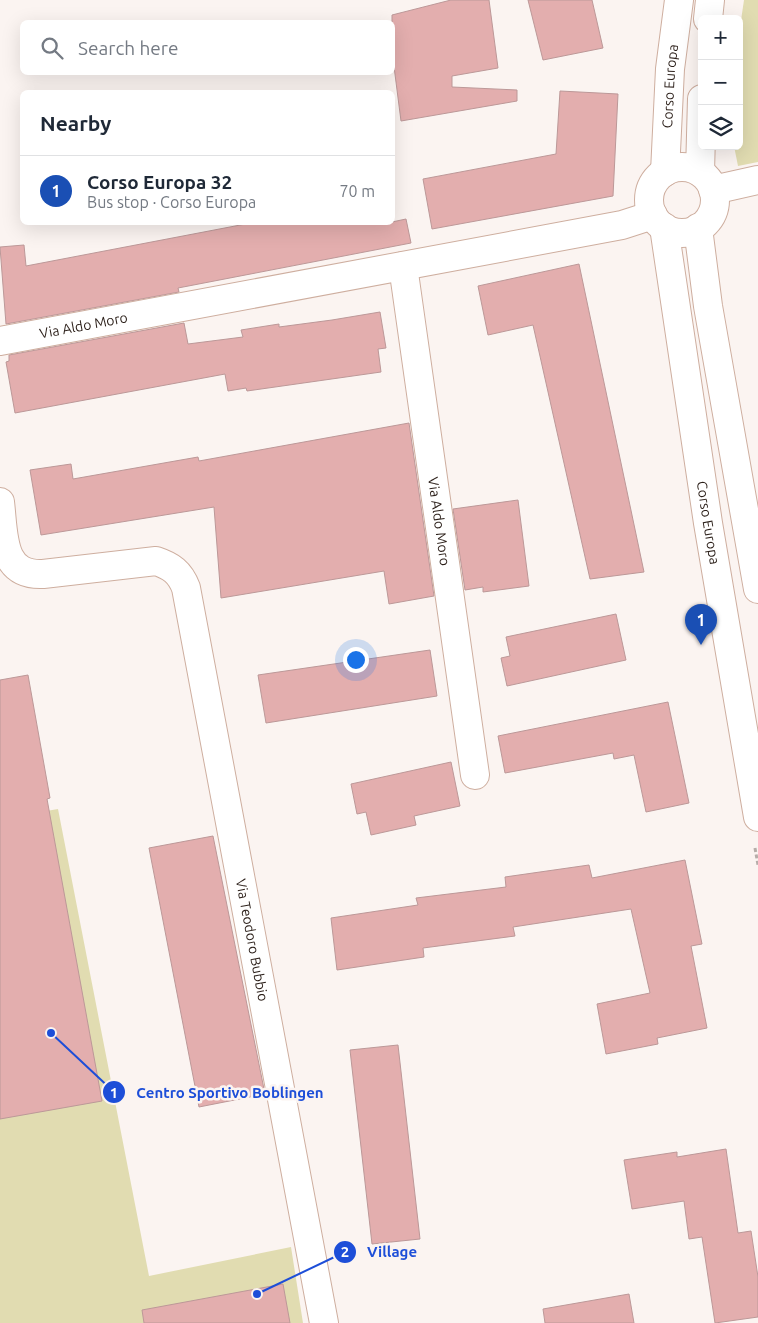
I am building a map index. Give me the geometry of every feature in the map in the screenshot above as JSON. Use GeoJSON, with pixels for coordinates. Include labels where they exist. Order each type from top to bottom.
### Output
{"type":"FeatureCollection","features":[{"type":"Feature","properties":{"kind":"street","name":"Corso Europa"},"geometry":{"type":"LineString","coordinates":[[679,0],[670,69],[665,172],[653,183],[649,194],[650,206],[658,221],[758,818]]}},
{"type":"Feature","properties":{"kind":"street"},"geometry":{"type":"LineString","coordinates":[[708,15],[710,0]]}},
{"type":"Feature","properties":{"kind":"street"},"geometry":{"type":"LineString","coordinates":[[658,221],[678,232],[688,232],[706,222],[712,213],[714,203],[706,181],[702,105]]}},
{"type":"Feature","properties":{"kind":"street"},"geometry":{"type":"LineString","coordinates":[[665,172],[682,167],[692,169],[706,181],[758,180]]}},
{"type":"Feature","properties":{"kind":"street","name":"Via Aldo Moro"},"geometry":{"type":"LineString","coordinates":[[0,341],[622,225],[658,221]]}},
{"type":"Feature","properties":{"kind":"street"},"geometry":{"type":"LineString","coordinates":[[698,228],[708,306],[754,536],[758,588]]}},
{"type":"Feature","properties":{"kind":"street","name":"Via Aldo Moro"},"geometry":{"type":"LineString","coordinates":[[403,266],[475,775]]}},
{"type":"Feature","properties":{"kind":"street","name":"Via Teodoro Bubbio"},"geometry":{"type":"LineString","coordinates":[[0,502],[4,547],[7,557],[13,565],[22,571],[32,575],[156,561],[166,564],[175,570],[182,578],[186,588],[324,1323]]}},
{"type":"Feature","properties":{"kind":"shaded area"},"geometry":{"type":"Polygon","coordinates":[[[744,0],[758,0],[758,162],[738,166],[735,150],[743,150],[742,15],[744,0]]]}},
{"type":"Feature","properties":{"kind":"shaded area"},"geometry":{"type":"Polygon","coordinates":[[[58,809],[149,1276],[291,1247],[303,1323],[0,1323],[0,819],[58,809]]]}},
{"type":"Feature","properties":{"kind":"building"},"geometry":{"type":"Polygon","coordinates":[[[451,0],[489,0],[498,68],[452,76],[452,87],[517,90],[517,101],[401,121],[395,74],[395,20],[392,20],[392,15],[451,0]]]}},
{"type":"Feature","properties":{"kind":"building"},"geometry":{"type":"Polygon","coordinates":[[[528,0],[592,0],[603,48],[543,60],[528,0]]]}},
{"type":"Feature","properties":{"kind":"building"},"geometry":{"type":"Polygon","coordinates":[[[560,91],[618,94],[613,196],[432,229],[423,179],[556,154],[560,91]]]}},
{"type":"Feature","properties":{"kind":"building"},"geometry":{"type":"Polygon","coordinates":[[[406,219],[411,243],[178,288],[179,292],[6,324],[0,247],[24,245],[26,266],[240,225],[395,225],[395,221],[406,219]]]}},
{"type":"Feature","properties":{"kind":"building"},"geometry":{"type":"Polygon","coordinates":[[[579,264],[644,572],[590,579],[533,325],[488,335],[478,286],[579,264]]]}},
{"type":"Feature","properties":{"kind":"building"},"geometry":{"type":"Polygon","coordinates":[[[380,312],[386,348],[378,349],[381,372],[247,391],[246,388],[228,391],[225,374],[15,413],[6,362],[9,361],[9,355],[184,323],[188,344],[243,337],[241,330],[279,324],[279,327],[380,312]]]}},
{"type":"Feature","properties":{"kind":"building"},"geometry":{"type":"Polygon","coordinates":[[[409,423],[434,596],[389,604],[384,571],[221,598],[214,507],[41,535],[30,470],[71,464],[73,479],[198,457],[199,461],[409,423]]]}},
{"type":"Feature","properties":{"kind":"building"},"geometry":{"type":"Polygon","coordinates":[[[518,500],[529,586],[483,592],[483,587],[465,590],[453,509],[518,500]]]}},
{"type":"Feature","properties":{"kind":"building"},"geometry":{"type":"Polygon","coordinates":[[[616,614],[626,660],[507,686],[501,658],[510,656],[506,637],[616,614]]]}},
{"type":"Feature","properties":{"kind":"building"},"geometry":{"type":"Polygon","coordinates":[[[430,650],[437,696],[266,723],[258,675],[430,650]]]}},
{"type":"Feature","properties":{"kind":"building"},"geometry":{"type":"Polygon","coordinates":[[[28,675],[50,798],[47,799],[102,1101],[0,1119],[0,680],[28,675]]]}},
{"type":"Feature","properties":{"kind":"building"},"geometry":{"type":"Polygon","coordinates":[[[668,702],[689,803],[646,812],[634,755],[614,759],[613,753],[505,773],[498,736],[668,702]]]}},
{"type":"Feature","properties":{"kind":"building"},"geometry":{"type":"Polygon","coordinates":[[[451,762],[460,806],[414,816],[416,825],[371,835],[366,812],[357,814],[351,784],[451,762]]]}},
{"type":"Feature","properties":{"kind":"building"},"geometry":{"type":"Polygon","coordinates":[[[213,836],[265,1094],[199,1107],[149,848],[213,836]]]}},
{"type":"Feature","properties":{"kind":"building"},"geometry":{"type":"Polygon","coordinates":[[[685,860],[702,944],[691,946],[707,1028],[657,1038],[658,1044],[606,1054],[597,1004],[650,993],[631,909],[513,927],[515,936],[423,948],[424,957],[337,970],[331,918],[418,905],[416,898],[506,887],[505,877],[589,865],[592,878],[685,860]]]}},
{"type":"Feature","properties":{"kind":"building"},"geometry":{"type":"Polygon","coordinates":[[[398,1045],[420,1239],[372,1244],[350,1050],[398,1045]]]}},
{"type":"Feature","properties":{"kind":"building"},"geometry":{"type":"Polygon","coordinates":[[[726,1149],[738,1233],[751,1231],[758,1277],[758,1317],[715,1323],[702,1237],[689,1239],[684,1201],[632,1209],[624,1160],[677,1152],[677,1157],[726,1149]]]}},
{"type":"Feature","properties":{"kind":"building"},"geometry":{"type":"Polygon","coordinates":[[[283,1284],[290,1323],[144,1323],[142,1310],[283,1284]]]}},
{"type":"Feature","properties":{"kind":"building"},"geometry":{"type":"Polygon","coordinates":[[[629,1294],[634,1323],[545,1323],[543,1309],[629,1294]]]}},
{"type":"Feature","properties":{"kind":"place","name":"Corso Europa 32"},"geometry":{"type":"Point","coordinates":[701,645]}},
{"type":"Feature","properties":{"kind":"place","name":"Centro Sportivo Boblingen"},"geometry":{"type":"Point","coordinates":[51,1033]}},
{"type":"Feature","properties":{"kind":"place","name":"Village"},"geometry":{"type":"Point","coordinates":[257,1294]}}]}
